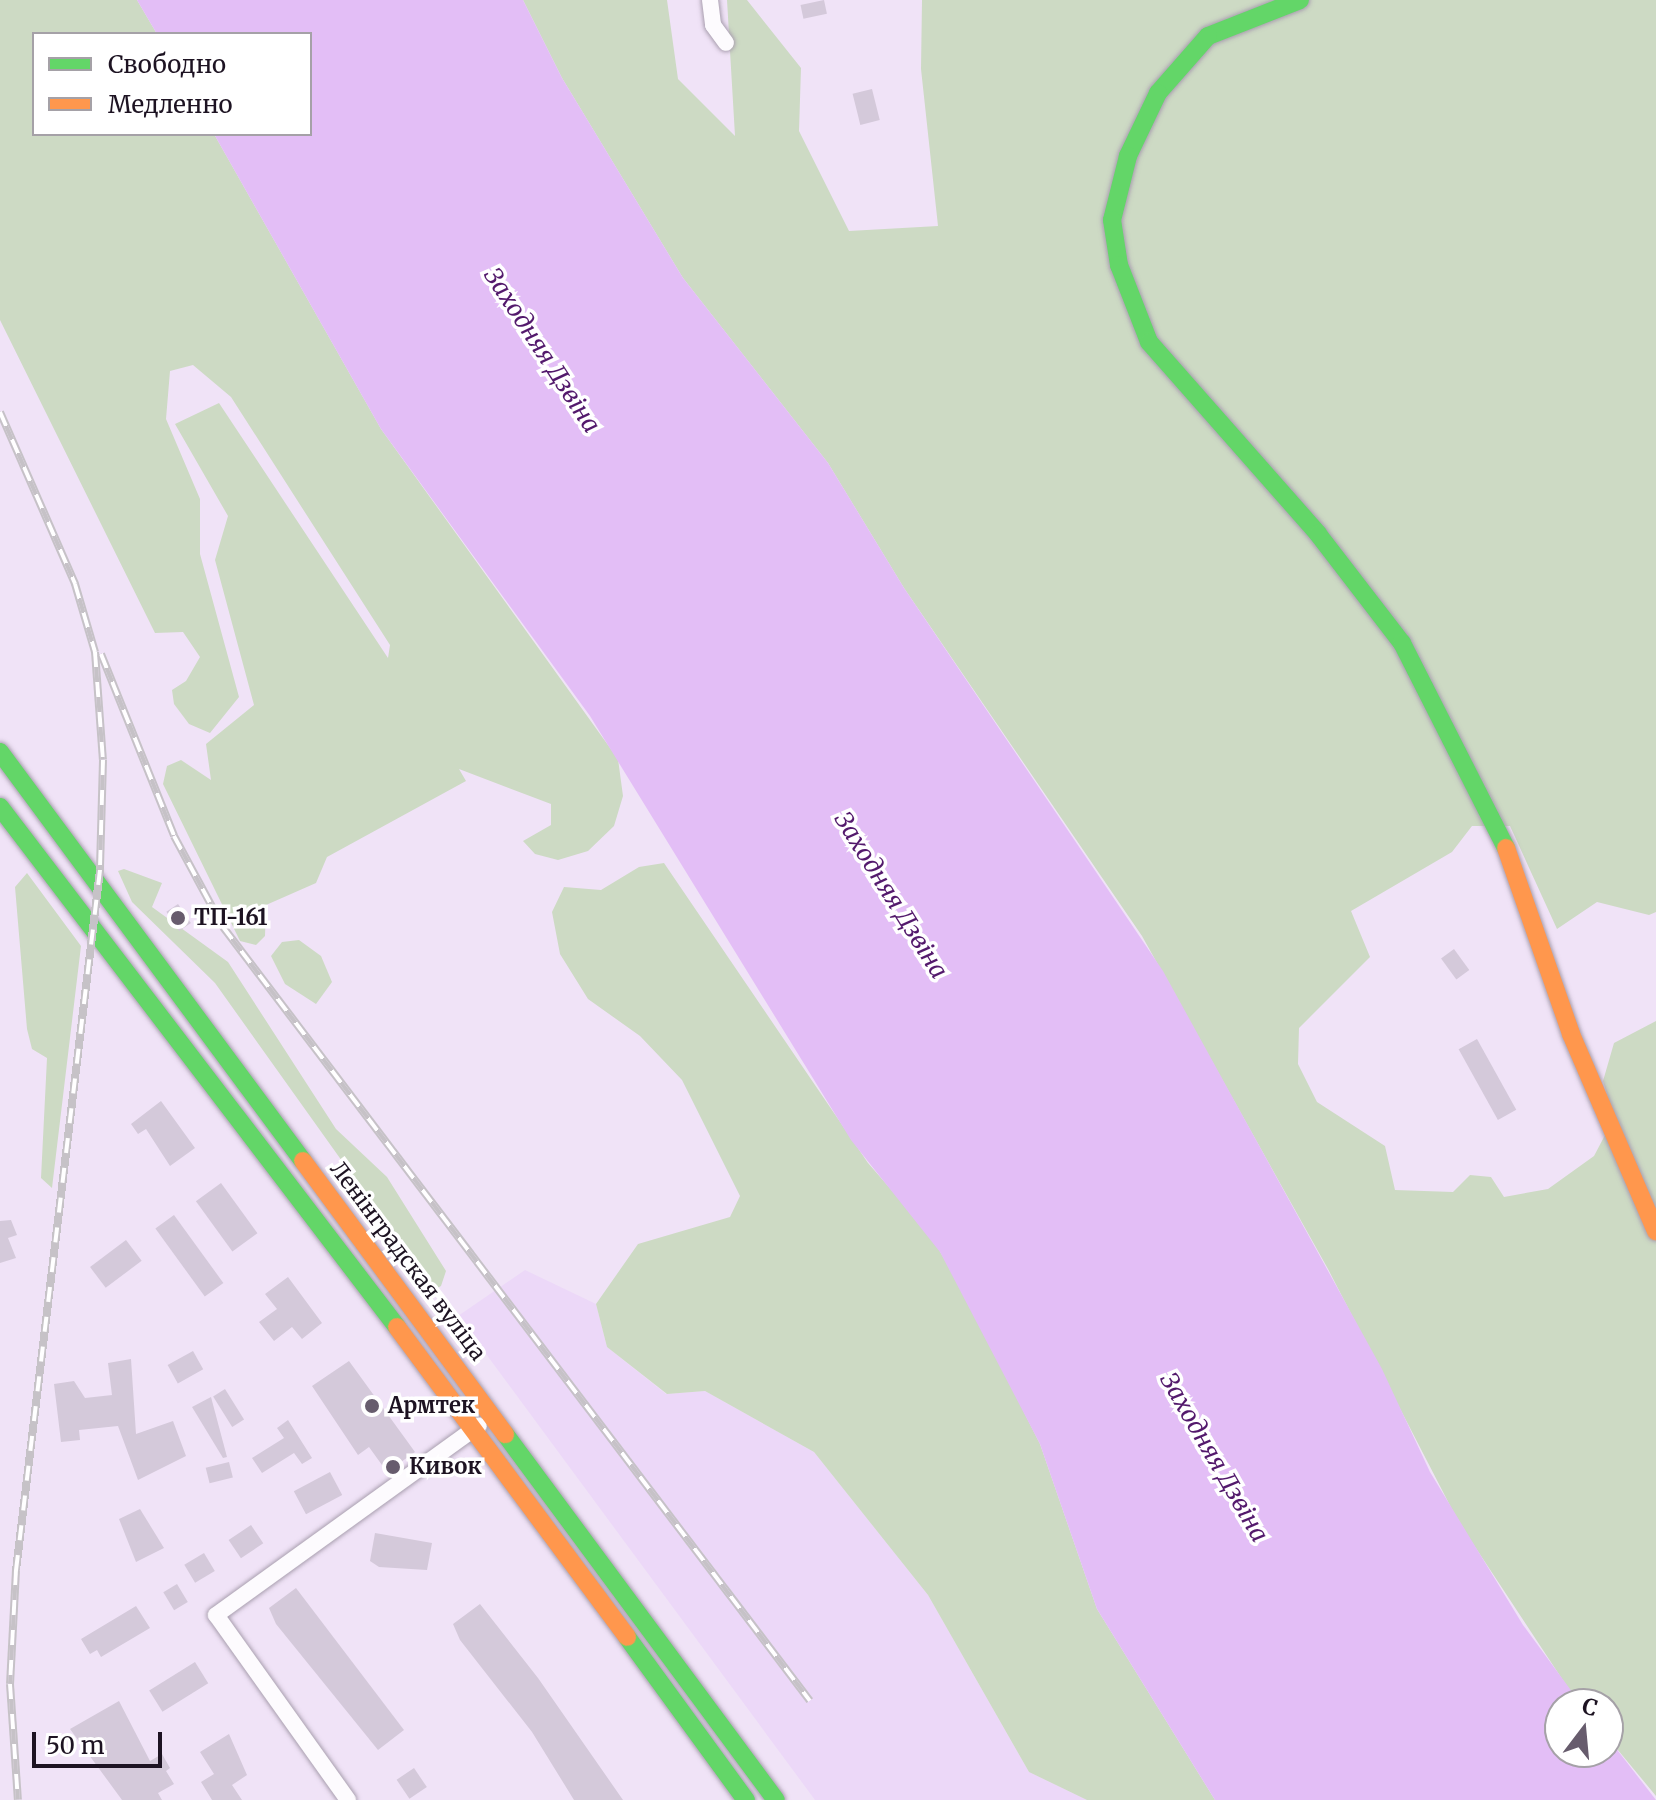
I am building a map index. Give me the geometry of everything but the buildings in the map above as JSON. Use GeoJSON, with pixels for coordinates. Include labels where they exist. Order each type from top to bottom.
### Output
{"type":"FeatureCollection","features":[{"type":"Feature","properties":{"kind":"main road"},"geometry":{"type":"LineString","coordinates":[[1300,0],[1208,36],[1158,93],[1128,156],[1112,220],[1119,265],[1149,342],[1318,534],[1402,643],[1496,819],[1571,1034],[1656,1231]]}},
{"type":"Feature","properties":{"kind":"main road","name":"Ленінградская вуліца"},"geometry":{"type":"LineString","coordinates":[[0,752],[776,1800]]}},
{"type":"Feature","properties":{"kind":"main road"},"geometry":{"type":"LineString","coordinates":[[0,807],[474,1429],[621,1634],[741,1793]]}},
{"type":"Feature","properties":{"kind":"street"},"geometry":{"type":"LineString","coordinates":[[710,0],[713,25],[726,43]]}},
{"type":"Feature","properties":{"kind":"street"},"geometry":{"type":"LineString","coordinates":[[348,1800],[216,1615],[493,1414]]}},
{"type":"Feature","properties":{"kind":"street"},"geometry":{"type":"LineString","coordinates":[[621,1634],[643,1620]]}},
{"type":"Feature","properties":{"kind":"street"},"geometry":{"type":"LineString","coordinates":[[741,1793],[756,1772]]}},
{"type":"Feature","properties":{"kind":"shaded area"},"geometry":{"type":"Polygon","coordinates":[[[525,1270],[596,1304],[607,1347],[666,1394],[705,1391],[814,1452],[928,1595],[1029,1772],[1087,1800],[815,1800],[458,1316],[525,1270]]]}},
{"type":"Feature","properties":{"kind":"green space"},"geometry":{"type":"Polygon","coordinates":[[[0,0],[137,0],[156,32],[32,32],[32,136],[215,136],[381,429],[618,759],[623,796],[614,826],[588,851],[558,860],[535,854],[523,841],[551,825],[551,804],[459,769],[466,781],[327,857],[316,883],[266,905],[265,936],[256,945],[240,941],[163,784],[167,766],[181,760],[211,780],[206,744],[254,705],[215,560],[228,516],[175,424],[219,403],[388,658],[390,645],[231,397],[193,365],[170,371],[166,419],[200,499],[200,554],[239,697],[210,733],[189,724],[174,704],[172,690],[186,681],[200,657],[183,632],[155,633],[0,320],[0,0]]]}},
{"type":"Feature","properties":{"kind":"green space"},"geometry":{"type":"Polygon","coordinates":[[[523,0],[667,0],[678,79],[735,136],[727,0],[747,0],[801,68],[799,131],[849,231],[938,226],[921,69],[922,0],[1656,0],[1656,912],[1649,915],[1597,902],[1557,929],[1510,826],[1472,826],[1452,852],[1351,911],[1370,957],[1299,1028],[1298,1064],[1317,1102],[1385,1146],[1395,1190],[1453,1192],[1470,1175],[1491,1177],[1504,1197],[1548,1189],[1594,1156],[1614,1118],[1603,1081],[1614,1043],[1656,1021],[1656,1796],[1624,1757],[1624,1688],[1568,1688],[1458,1521],[1328,1269],[1142,936],[904,588],[828,463],[683,278],[562,78],[523,0]]]}},
{"type":"Feature","properties":{"kind":"green space"},"geometry":{"type":"Polygon","coordinates":[[[664,863],[868,1163],[928,1232],[958,1281],[1040,1444],[1097,1609],[1215,1800],[1087,1800],[1029,1772],[928,1595],[814,1452],[705,1391],[667,1394],[607,1347],[596,1304],[638,1244],[730,1217],[740,1196],[682,1080],[640,1036],[588,999],[560,954],[552,912],[564,887],[601,890],[639,867],[664,863]]]}},
{"type":"Feature","properties":{"kind":"green space"},"geometry":{"type":"Polygon","coordinates":[[[124,869],[162,883],[152,907],[228,962],[336,1129],[387,1177],[446,1271],[441,1286],[434,1290],[215,983],[132,902],[118,871],[124,869]]]}},
{"type":"Feature","properties":{"kind":"green space"},"geometry":{"type":"Polygon","coordinates":[[[27,873],[81,946],[52,1188],[41,1178],[47,1058],[32,1049],[27,1029],[15,887],[27,873]]]}},
{"type":"Feature","properties":{"kind":"green space"},"geometry":{"type":"Polygon","coordinates":[[[299,940],[321,956],[332,982],[316,1004],[285,984],[271,956],[282,942],[299,940]]]}},
{"type":"Feature","properties":{"kind":"water","name":"Заходняя Дзвіна"},"geometry":{"type":"Polygon","coordinates":[[[137,0],[523,0],[562,78],[683,278],[828,463],[904,588],[1163,971],[1382,1369],[1430,1472],[1523,1625],[1569,1688],[1544,1688],[1544,1768],[1624,1768],[1624,1759],[1656,1800],[1215,1800],[1097,1609],[1040,1444],[940,1252],[851,1140],[590,716],[381,429],[215,136],[312,136],[312,32],[156,32],[137,0]]]}},
{"type":"Feature","properties":{"kind":"railway"},"geometry":{"type":"LineString","coordinates":[[0,412],[75,584],[95,652],[103,760],[100,870],[16,1570],[10,1684],[18,1800]]}},
{"type":"Feature","properties":{"kind":"railway"},"geometry":{"type":"LineString","coordinates":[[101,654],[174,836],[223,927],[810,1701]]}},
{"type":"Feature","properties":{"kind":"traffic: fast"},"geometry":{"type":"LineString","coordinates":[[1300,0],[1208,36],[1158,93],[1128,156],[1112,220],[1119,265],[1149,342],[1318,534],[1402,643],[1506,848]]}},
{"type":"Feature","properties":{"kind":"traffic: fast"},"geometry":{"type":"LineString","coordinates":[[0,752],[303,1161]]}},
{"type":"Feature","properties":{"kind":"traffic: fast"},"geometry":{"type":"LineString","coordinates":[[0,807],[397,1327]]}},
{"type":"Feature","properties":{"kind":"traffic: fast"},"geometry":{"type":"LineString","coordinates":[[505,1434],[776,1800]]}},
{"type":"Feature","properties":{"kind":"traffic: fast"},"geometry":{"type":"LineString","coordinates":[[627,1637],[746,1800]]}},
{"type":"Feature","properties":{"kind":"traffic: slow"},"geometry":{"type":"LineString","coordinates":[[1506,848],[1571,1034],[1656,1231]]}},
{"type":"Feature","properties":{"kind":"traffic: slow"},"geometry":{"type":"LineString","coordinates":[[303,1161],[505,1434]]}},
{"type":"Feature","properties":{"kind":"traffic: slow"},"geometry":{"type":"LineString","coordinates":[[397,1327],[627,1637]]}},
{"type":"Feature","properties":{"kind":"place","name":"ТП-161"},"geometry":{"type":"Point","coordinates":[178,918]}},
{"type":"Feature","properties":{"kind":"place","name":"Армтек"},"geometry":{"type":"Point","coordinates":[372,1406]}},
{"type":"Feature","properties":{"kind":"place","name":"Кивок"},"geometry":{"type":"Point","coordinates":[393,1467]}}]}
